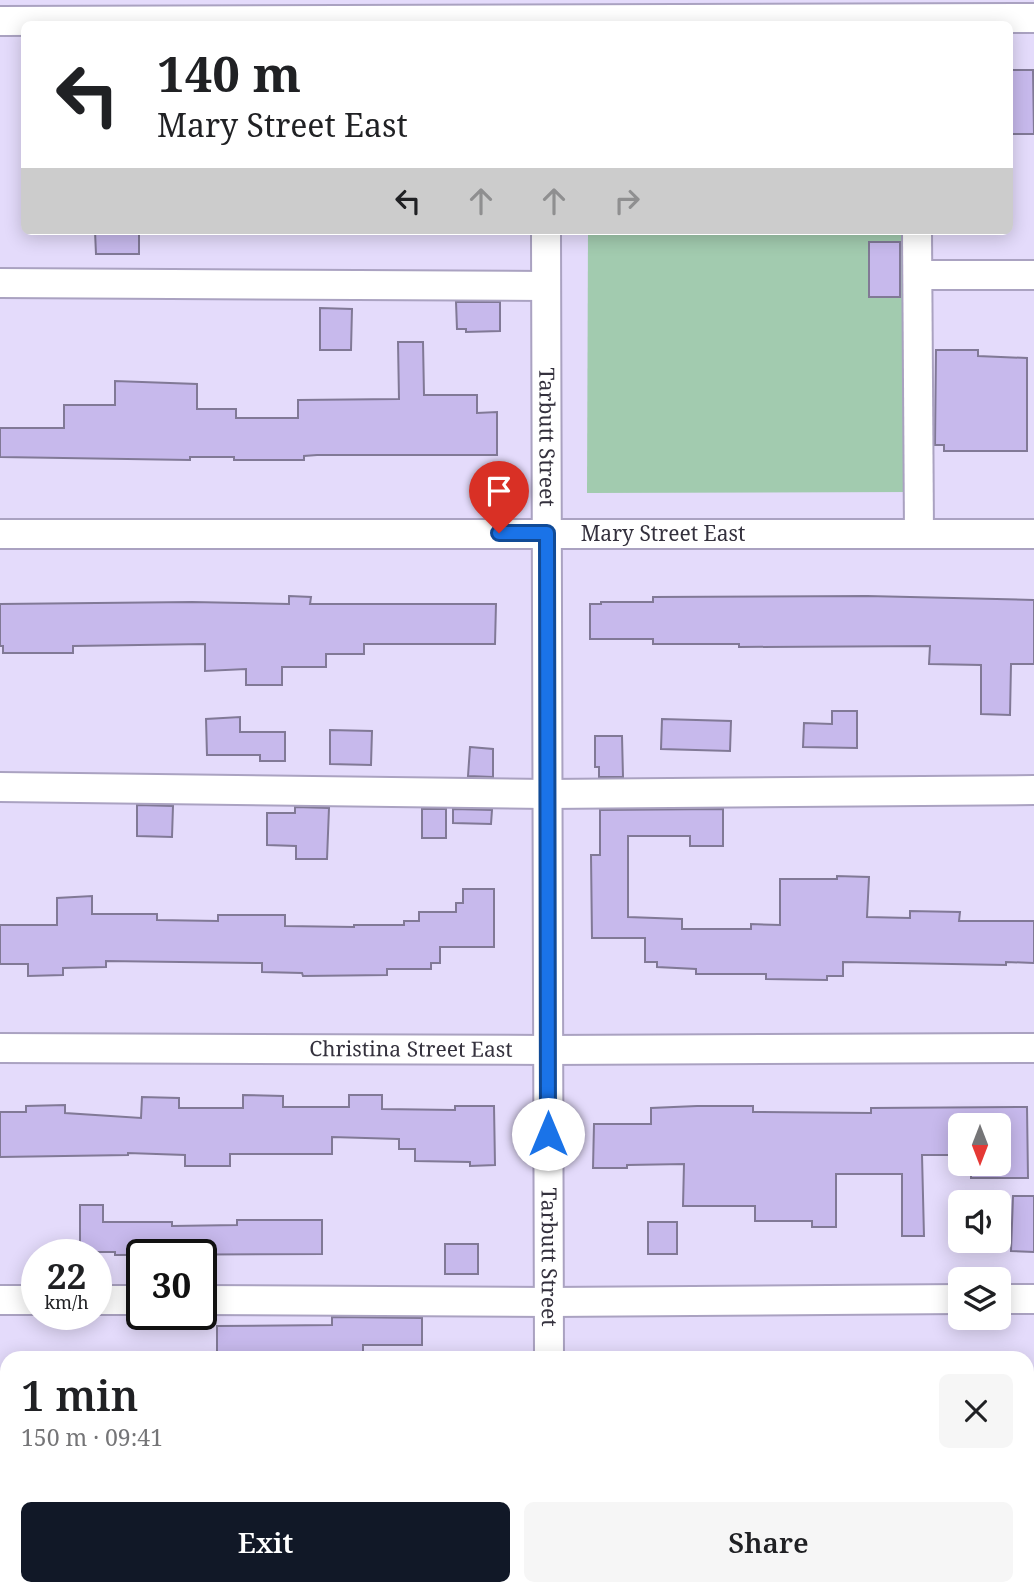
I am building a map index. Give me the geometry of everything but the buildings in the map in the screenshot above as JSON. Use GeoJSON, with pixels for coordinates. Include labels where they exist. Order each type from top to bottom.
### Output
{"type":"FeatureCollection","features":[{"type":"Feature","properties":{"kind":"street"},"geometry":{"type":"LineString","coordinates":[[0,21],[545,14],[916,21],[1034,18]]}},
{"type":"Feature","properties":{"kind":"street","name":"Tarbutt Street"},"geometry":{"type":"LineString","coordinates":[[546,235],[549,1351]]}},
{"type":"Feature","properties":{"kind":"street"},"geometry":{"type":"LineString","coordinates":[[917,235],[919,534]]}},
{"type":"Feature","properties":{"kind":"street"},"geometry":{"type":"LineString","coordinates":[[918,275],[1034,275]]}},
{"type":"Feature","properties":{"kind":"street"},"geometry":{"type":"LineString","coordinates":[[0,283],[546,286]]}},
{"type":"Feature","properties":{"kind":"street","name":"Mary Street East"},"geometry":{"type":"LineString","coordinates":[[0,534],[1034,534]]}},
{"type":"Feature","properties":{"kind":"street"},"geometry":{"type":"LineString","coordinates":[[0,788],[547,794],[1034,790]]}},
{"type":"Feature","properties":{"kind":"street","name":"Christina Street East"},"geometry":{"type":"LineString","coordinates":[[0,1048],[547,1051],[1034,1048]]}},
{"type":"Feature","properties":{"kind":"street"},"geometry":{"type":"LineString","coordinates":[[217,1300],[550,1302],[948,1299]]}},
{"type":"Feature","properties":{"kind":"street"},"geometry":{"type":"LineString","coordinates":[[1011,1299],[1034,1299]]}},
{"type":"Feature","properties":{"kind":"street"},"geometry":{"type":"LineString","coordinates":[[0,1300],[21,1300]]}},
{"type":"Feature","properties":{"kind":"green space"},"geometry":{"type":"Polygon","coordinates":[[[588,235],[911,235],[912,492],[587,493],[588,235]]]}},
{"type":"Feature","properties":{"kind":"route"},"geometry":{"type":"LineString","coordinates":[[499,533],[547,533],[548,1134]]}}]}
